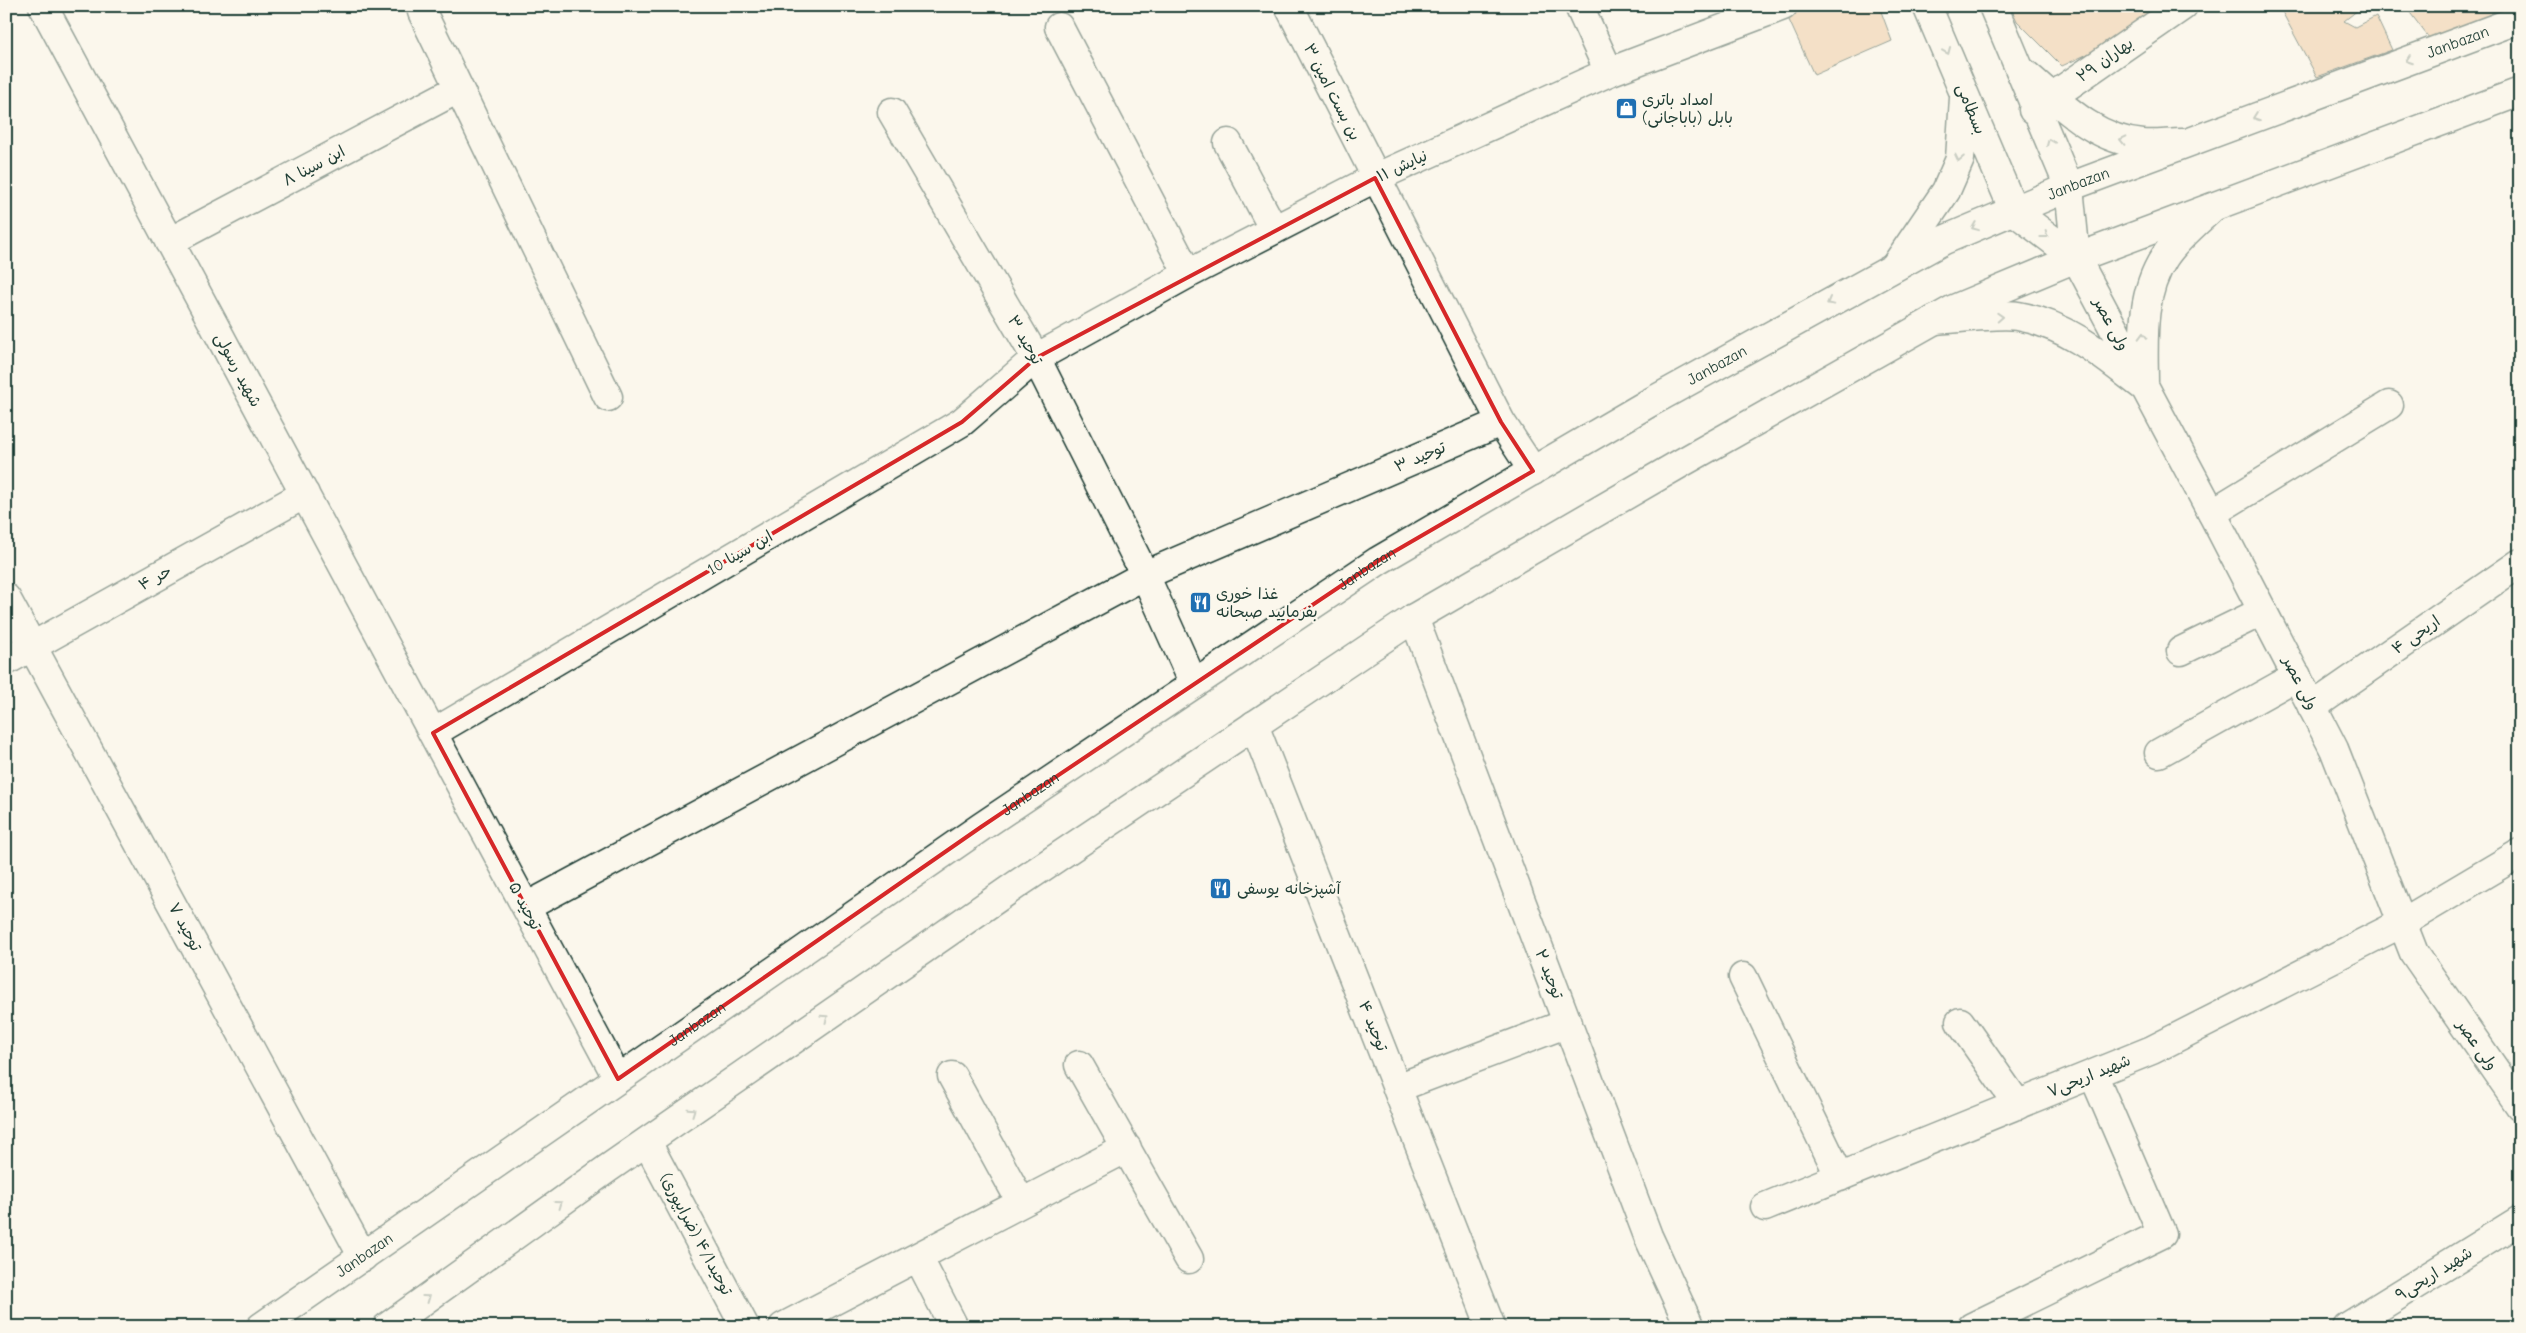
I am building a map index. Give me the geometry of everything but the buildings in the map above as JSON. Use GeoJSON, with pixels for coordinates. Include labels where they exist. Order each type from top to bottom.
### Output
{"type":"FeatureCollection","features":[{"type":"Feature","properties":{"kind":"main road","name":"شهید رسولی"},"geometry":{"type":"LineString","coordinates":[[43,6],[433,733]]}},
{"type":"Feature","properties":{"kind":"main road","name":"بن بست امین ۳"},"geometry":{"type":"LineString","coordinates":[[1290,6],[1375,178],[1501,422],[1533,471]]}},
{"type":"Feature","properties":{"kind":"main road"},"geometry":{"type":"LineString","coordinates":[[1579,6],[1609,72]]}},
{"type":"Feature","properties":{"kind":"main road","name":"نیایش ۱۱"},"geometry":{"type":"LineString","coordinates":[[1036,358],[1188,274],[1375,178],[1609,72],[1783,6]]}},
{"type":"Feature","properties":{"kind":"main road","name":"بسطامی"},"geometry":{"type":"LineString","coordinates":[[1928,6],[2014,211]]}},
{"type":"Feature","properties":{"kind":"main road"},"geometry":{"type":"LineString","coordinates":[[1993,6],[2020,70],[2038,106],[2069,187],[2076,258]]}},
{"type":"Feature","properties":{"kind":"main road","name":"بهاران ۲۹"},"geometry":{"type":"LineString","coordinates":[[2038,106],[2183,6]]}},
{"type":"Feature","properties":{"kind":"main road"},"geometry":{"type":"LineString","coordinates":[[422,12],[608,397]]}},
{"type":"Feature","properties":{"kind":"main road","name":"Janbazan"},"geometry":{"type":"LineString","coordinates":[[261,1327],[981,827],[1378,561],[1533,471],[1944,240],[2069,187],[2520,19]]}},
{"type":"Feature","properties":{"kind":"main road"},"geometry":{"type":"LineString","coordinates":[[1059,27],[1188,274]]}},
{"type":"Feature","properties":{"kind":"main road","name":"ابن سینا ۸"},"geometry":{"type":"LineString","coordinates":[[169,242],[458,89]]}},
{"type":"Feature","properties":{"kind":"main road"},"geometry":{"type":"LineString","coordinates":[[1895,266],[1946,191],[1960,160],[1964,92]]}},
{"type":"Feature","properties":{"kind":"main road"},"geometry":{"type":"LineString","coordinates":[[387,1327],[647,1142],[1019,882],[1414,618],[1683,462],[1954,309],[2076,258],[2520,92]]}},
{"type":"Feature","properties":{"kind":"main road"},"geometry":{"type":"LineString","coordinates":[[2038,106],[2067,111],[2104,135],[2144,144],[2188,142]]}},
{"type":"Feature","properties":{"kind":"main road","name":"توحید ۳"},"geometry":{"type":"LineString","coordinates":[[892,112],[1036,358],[1145,575],[1194,684]]}},
{"type":"Feature","properties":{"kind":"main road"},"geometry":{"type":"LineString","coordinates":[[1228,143],[1274,230]]}},
{"type":"Feature","properties":{"kind":"main road"},"geometry":{"type":"LineString","coordinates":[[2144,387],[2143,323],[2149,285],[2164,257],[2212,208]]}},
{"type":"Feature","properties":{"kind":"main road"},"geometry":{"type":"LineString","coordinates":[[2014,211],[2076,258]]}},
{"type":"Feature","properties":{"kind":"main road","name":"ولی عصر"},"geometry":{"type":"LineString","coordinates":[[2076,258],[2212,513],[2334,749],[2414,953],[2520,1106]]}},
{"type":"Feature","properties":{"kind":"main road"},"geometry":{"type":"LineString","coordinates":[[1934,320],[2017,316],[2053,325],[2092,346],[2144,387]]}},
{"type":"Feature","properties":{"kind":"main road","name":"ابن سینا 10"},"geometry":{"type":"LineString","coordinates":[[433,733],[962,422],[1036,358]]}},
{"type":"Feature","properties":{"kind":"main road"},"geometry":{"type":"LineString","coordinates":[[2212,513],[2389,405]]}},
{"type":"Feature","properties":{"kind":"main road","name":"توحید ۳"},"geometry":{"type":"LineString","coordinates":[[1145,575],[1501,422]]}},
{"type":"Feature","properties":{"kind":"main road","name":"حر ۴"},"geometry":{"type":"LineString","coordinates":[[6,661],[304,494]]}},
{"type":"Feature","properties":{"kind":"main road","name":"اریحی ۴"},"geometry":{"type":"LineString","coordinates":[[2312,706],[2520,563]]}},
{"type":"Feature","properties":{"kind":"main road"},"geometry":{"type":"LineString","coordinates":[[526,907],[1145,575]]}},
{"type":"Feature","properties":{"kind":"main road","name":"توحید ۷"},"geometry":{"type":"LineString","coordinates":[[6,598],[363,1257]]}},
{"type":"Feature","properties":{"kind":"main road"},"geometry":{"type":"LineString","coordinates":[[2181,651],[2263,612]]}},
{"type":"Feature","properties":{"kind":"main road","name":"توحید ۲"},"geometry":{"type":"LineString","coordinates":[[1414,618],[1648,1236],[1690,1327]]}},
{"type":"Feature","properties":{"kind":"main road"},"geometry":{"type":"LineString","coordinates":[[2160,753],[2297,676]]}},
{"type":"Feature","properties":{"kind":"main road","name":"توحید ۴"},"geometry":{"type":"LineString","coordinates":[[1254,725],[1491,1327]]}},
{"type":"Feature","properties":{"kind":"main road","name":"توحید ۵"},"geometry":{"type":"LineString","coordinates":[[433,733],[618,1080]]}},
{"type":"Feature","properties":{"kind":"main road","name":"شهید اریحی۷"},"geometry":{"type":"LineString","coordinates":[[1766,1208],[2152,1050],[2402,923],[2520,853]]}},
{"type":"Feature","properties":{"kind":"main road"},"geometry":{"type":"LineString","coordinates":[[1743,978],[1840,1177]]}},
{"type":"Feature","properties":{"kind":"main road"},"geometry":{"type":"LineString","coordinates":[[1960,1022],[2018,1105]]}},
{"type":"Feature","properties":{"kind":"main road"},"geometry":{"type":"LineString","coordinates":[[1397,1088],[1568,1023]]}},
{"type":"Feature","properties":{"kind":"main road"},"geometry":{"type":"LineString","coordinates":[[1079,1065],[1189,1259]]}},
{"type":"Feature","properties":{"kind":"main road"},"geometry":{"type":"LineString","coordinates":[[1972,1327],[2162,1234],[2093,1074]]}},
{"type":"Feature","properties":{"kind":"main road"},"geometry":{"type":"LineString","coordinates":[[952,1076],[1021,1202]]}},
{"type":"Feature","properties":{"kind":"main road","name":"توحید۴/۱ (ضرابپوری)"},"geometry":{"type":"LineString","coordinates":[[647,1142],[745,1327]]}},
{"type":"Feature","properties":{"kind":"main road"},"geometry":{"type":"LineString","coordinates":[[783,1327],[1127,1148]]}},
{"type":"Feature","properties":{"kind":"main road","name":"شهید اریحی۹"},"geometry":{"type":"LineString","coordinates":[[2347,1327],[2520,1220]]}},
{"type":"Feature","properties":{"kind":"main road"},"geometry":{"type":"LineString","coordinates":[[918,1257],[954,1327]]}},
{"type":"Feature","properties":{"kind":"highlighted area"},"geometry":{"type":"Polygon","coordinates":[[[1375,178],[1501,422],[1533,471],[1378,561],[981,827],[618,1079],[433,733],[962,422],[1036,358],[1375,178]]]}},
{"type":"Feature","properties":{"kind":"place","name":"امداد باتری بابل (باباجانی)"},"geometry":{"type":"Point","coordinates":[1626,109]}},
{"type":"Feature","properties":{"kind":"place","name":"غذا خوری بفرمایید صبحانه"},"geometry":{"type":"Point","coordinates":[1200,603]}},
{"type":"Feature","properties":{"kind":"place","name":"آشپزخانه یوسفی"},"geometry":{"type":"Point","coordinates":[1221,889]}}]}
